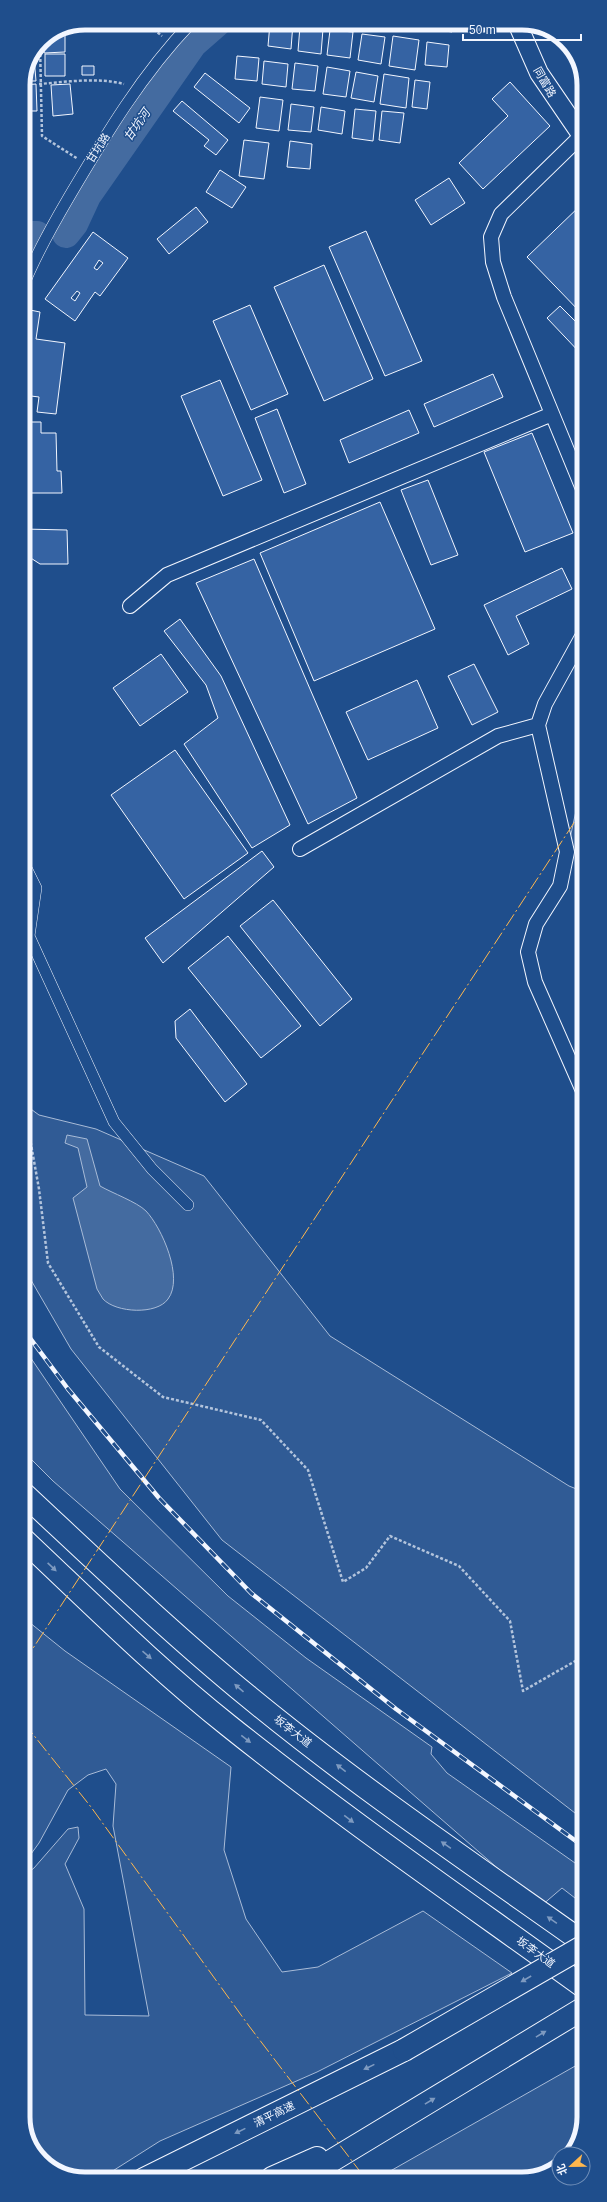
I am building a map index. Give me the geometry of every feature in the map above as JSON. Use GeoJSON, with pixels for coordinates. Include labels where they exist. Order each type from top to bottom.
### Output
{"type":"FeatureCollection","features":[{"type":"Feature","properties":{"kind":"main road","name":"坂李大道"},"geometry":{"type":"LineString","coordinates":[[30,1500],[149,1611],[250,1698],[373,1793],[577,1939]]}},
{"type":"Feature","properties":{"kind":"main road","name":"坂李大道"},"geometry":{"type":"LineString","coordinates":[[30,1546],[126,1637],[228,1725],[351,1820],[577,1981]]}},
{"type":"Feature","properties":{"kind":"main road","name":"清平高速"},"geometry":{"type":"LineString","coordinates":[[158,2172],[404,2050],[577,1948]]}},
{"type":"Feature","properties":{"kind":"main road"},"geometry":{"type":"LineString","coordinates":[[313,2172],[577,2012]]}},
{"type":"Feature","properties":{"kind":"main road"},"geometry":{"type":"LineString","coordinates":[[285,2172],[396,2121]]}},
{"type":"Feature","properties":{"kind":"street","name":"甘坑路"},"geometry":{"type":"LineString","coordinates":[[30,271],[51,226],[86,165],[138,88],[172,44],[185,30]]}},
{"type":"Feature","properties":{"kind":"street","name":"同富路"},"geometry":{"type":"LineString","coordinates":[[520,30],[539,73],[577,128]]}},
{"type":"Feature","properties":{"kind":"street"},"geometry":{"type":"LineString","coordinates":[[577,140],[501,214],[491,237],[493,262],[504,297],[577,474]]}},
{"type":"Feature","properties":{"kind":"street"},"geometry":{"type":"LineString","coordinates":[[130,606],[167,575],[552,414]]}},
{"type":"Feature","properties":{"kind":"street"},"geometry":{"type":"LineString","coordinates":[[577,646],[545,704],[538,725],[567,852],[560,886],[536,924],[528,952],[535,982],[577,1077]]}},
{"type":"Feature","properties":{"kind":"street"},"geometry":{"type":"LineString","coordinates":[[300,849],[498,736],[538,725]]}},
{"type":"Feature","properties":{"kind":"street"},"geometry":{"type":"LineString","coordinates":[[30,875],[36,888],[30,929]]}},
{"type":"Feature","properties":{"kind":"street"},"geometry":{"type":"LineString","coordinates":[[30,938],[114,1122],[152,1169],[188,1205]]}},
{"type":"Feature","properties":{"kind":"path"},"geometry":{"type":"LineString","coordinates":[[155,30],[172,44]]}},
{"type":"Feature","properties":{"kind":"path"},"geometry":{"type":"LineString","coordinates":[[40,53],[39,84],[42,136],[86,165]]}},
{"type":"Feature","properties":{"kind":"path"},"geometry":{"type":"LineString","coordinates":[[39,84],[78,81],[113,81],[138,88]]}},
{"type":"Feature","properties":{"kind":"path"},"geometry":{"type":"LineString","coordinates":[[30,1139],[48,1263],[99,1347],[163,1397],[261,1420],[308,1470],[343,1582],[366,1568],[390,1536],[459,1566],[510,1621],[523,1691],[577,1660]]}},
{"type":"Feature","properties":{"kind":"shaded area"},"geometry":{"type":"Polygon","coordinates":[[[577,806],[577,850],[567,852],[577,806]]]}},
{"type":"Feature","properties":{"kind":"shaded area"},"geometry":{"type":"Polygon","coordinates":[[[30,1108],[39,1115],[96,1129],[204,1176],[330,1336],[569,1486],[577,1489],[577,1815],[222,1540],[71,1349],[30,1278],[30,1108]]]}},
{"type":"Feature","properties":{"kind":"shaded area"},"geometry":{"type":"Polygon","coordinates":[[[67,1135],[87,1139],[100,1186],[142,1208],[146,1211],[158,1229],[169,1254],[174,1279],[172,1290],[168,1299],[163,1304],[146,1310],[117,1307],[109,1304],[103,1299],[97,1289],[73,1198],[87,1187],[78,1148],[65,1143],[67,1135]]]}},
{"type":"Feature","properties":{"kind":"shaded area"},"geometry":{"type":"Polygon","coordinates":[[[30,1357],[120,1489],[228,1596],[306,1658],[432,1747],[431,1754],[447,1773],[575,1863],[577,1862],[577,1900],[562,1888],[541,1906],[53,1481],[30,1458],[30,1357]]]}},
{"type":"Feature","properties":{"kind":"shaded area"},"geometry":{"type":"Polygon","coordinates":[[[30,1623],[65,1651],[231,1767],[224,1850],[246,1919],[282,1972],[318,1967],[423,1911],[512,1973],[317,2072],[160,2141],[111,2172],[74,2171],[57,2165],[41,2151],[37,2145],[31,2128],[30,1871],[68,1829],[78,1827],[79,1838],[65,1864],[84,1909],[85,2015],[149,2016],[113,1826],[116,1784],[106,1769],[88,1775],[68,1790],[39,1843],[31,1854],[30,1623]]]}},
{"type":"Feature","properties":{"kind":"shaded area"},"geometry":{"type":"Polygon","coordinates":[[[577,2065],[576,2128],[569,2146],[551,2146],[551,2164],[533,2171],[389,2172],[577,2065]]]}},
{"type":"Feature","properties":{"kind":"building"},"geometry":{"type":"Polygon","coordinates":[[[269,30],[292,30],[291,49],[268,46],[269,30]]]}},
{"type":"Feature","properties":{"kind":"building"},"geometry":{"type":"Polygon","coordinates":[[[300,30],[323,30],[321,54],[298,51],[300,30]]]}},
{"type":"Feature","properties":{"kind":"building"},"geometry":{"type":"Polygon","coordinates":[[[330,30],[353,32],[350,58],[327,55],[330,30]]]}},
{"type":"Feature","properties":{"kind":"building"},"geometry":{"type":"Polygon","coordinates":[[[439,30],[452,30],[452,32],[439,30]]]}},
{"type":"Feature","properties":{"kind":"building"},"geometry":{"type":"Polygon","coordinates":[[[65,34],[65,52],[44,53],[44,48],[46,46],[54,39],[65,34]]]}},
{"type":"Feature","properties":{"kind":"building"},"geometry":{"type":"Polygon","coordinates":[[[362,34],[385,37],[381,64],[358,60],[362,34]]]}},
{"type":"Feature","properties":{"kind":"building"},"geometry":{"type":"Polygon","coordinates":[[[393,36],[419,40],[415,70],[389,66],[393,36]]]}},
{"type":"Feature","properties":{"kind":"building"},"geometry":{"type":"Polygon","coordinates":[[[427,42],[449,45],[447,67],[425,65],[427,42]]]}},
{"type":"Feature","properties":{"kind":"building"},"geometry":{"type":"Polygon","coordinates":[[[45,54],[65,54],[65,76],[45,76],[45,54]]]}},
{"type":"Feature","properties":{"kind":"building"},"geometry":{"type":"Polygon","coordinates":[[[237,56],[259,58],[257,81],[235,79],[237,56]]]}},
{"type":"Feature","properties":{"kind":"building"},"geometry":{"type":"Polygon","coordinates":[[[264,61],[288,64],[286,87],[262,84],[264,61]]]}},
{"type":"Feature","properties":{"kind":"building"},"geometry":{"type":"Polygon","coordinates":[[[34,63],[36,81],[30,81],[34,63]]]}},
{"type":"Feature","properties":{"kind":"building"},"geometry":{"type":"Polygon","coordinates":[[[295,63],[318,66],[315,91],[292,89],[295,63]]]}},
{"type":"Feature","properties":{"kind":"building"},"geometry":{"type":"Polygon","coordinates":[[[82,66],[94,66],[94,75],[82,75],[82,66]]]}},
{"type":"Feature","properties":{"kind":"building"},"geometry":{"type":"Polygon","coordinates":[[[327,67],[350,71],[346,97],[323,94],[327,67]]]}},
{"type":"Feature","properties":{"kind":"building"},"geometry":{"type":"Polygon","coordinates":[[[356,72],[378,76],[374,102],[351,98],[356,72]]]}},
{"type":"Feature","properties":{"kind":"building"},"geometry":{"type":"Polygon","coordinates":[[[205,73],[250,108],[239,123],[194,87],[205,73]]]}},
{"type":"Feature","properties":{"kind":"building"},"geometry":{"type":"Polygon","coordinates":[[[384,74],[409,78],[406,108],[380,104],[384,74]]]}},
{"type":"Feature","properties":{"kind":"building"},"geometry":{"type":"Polygon","coordinates":[[[415,80],[430,82],[427,109],[412,107],[415,80]]]}},
{"type":"Feature","properties":{"kind":"building"},"geometry":{"type":"Polygon","coordinates":[[[510,82],[550,126],[483,189],[459,163],[508,116],[492,99],[510,82]]]}},
{"type":"Feature","properties":{"kind":"building"},"geometry":{"type":"Polygon","coordinates":[[[30,84],[36,84],[37,111],[30,111],[30,84]]]}},
{"type":"Feature","properties":{"kind":"building"},"geometry":{"type":"Polygon","coordinates":[[[70,84],[73,114],[53,116],[51,85],[70,84]]]}},
{"type":"Feature","properties":{"kind":"building"},"geometry":{"type":"Polygon","coordinates":[[[260,97],[283,100],[279,131],[256,128],[260,97]]]}},
{"type":"Feature","properties":{"kind":"building"},"geometry":{"type":"Polygon","coordinates":[[[182,101],[228,140],[216,155],[204,146],[209,140],[173,111],[182,101]]]}},
{"type":"Feature","properties":{"kind":"building"},"geometry":{"type":"Polygon","coordinates":[[[291,104],[314,107],[311,132],[288,130],[291,104]]]}},
{"type":"Feature","properties":{"kind":"building"},"geometry":{"type":"Polygon","coordinates":[[[321,107],[345,111],[342,134],[318,130],[321,107]]]}},
{"type":"Feature","properties":{"kind":"building"},"geometry":{"type":"Polygon","coordinates":[[[355,109],[376,111],[373,141],[352,138],[355,109]]]}},
{"type":"Feature","properties":{"kind":"building"},"geometry":{"type":"Polygon","coordinates":[[[382,111],[404,113],[400,143],[379,140],[382,111]]]}},
{"type":"Feature","properties":{"kind":"building"},"geometry":{"type":"Polygon","coordinates":[[[244,140],[269,143],[264,179],[239,176],[244,140]]]}},
{"type":"Feature","properties":{"kind":"building"},"geometry":{"type":"Polygon","coordinates":[[[290,141],[312,144],[310,169],[287,167],[290,141]]]}},
{"type":"Feature","properties":{"kind":"building"},"geometry":{"type":"Polygon","coordinates":[[[220,170],[246,187],[232,208],[206,192],[220,170]]]}},
{"type":"Feature","properties":{"kind":"building"},"geometry":{"type":"Polygon","coordinates":[[[449,178],[465,203],[431,225],[415,200],[449,178]]]}},
{"type":"Feature","properties":{"kind":"building"},"geometry":{"type":"Polygon","coordinates":[[[196,207],[208,222],[169,254],[157,239],[196,207]]]}},
{"type":"Feature","properties":{"kind":"building"},"geometry":{"type":"Polygon","coordinates":[[[577,209],[577,309],[527,257],[577,209]]]}},
{"type":"Feature","properties":{"kind":"building"},"geometry":{"type":"Polygon","coordinates":[[[366,231],[422,361],[385,376],[329,247],[366,231]]]}},
{"type":"Feature","properties":{"kind":"building"},"geometry":{"type":"Polygon","coordinates":[[[93,232],[128,258],[100,296],[95,292],[75,321],[45,299],[93,232]],[[99,260],[94,268],[97,270],[103,263],[99,260]],[[77,291],[71,298],[75,301],[80,293],[77,291]]]}},
{"type":"Feature","properties":{"kind":"building"},"geometry":{"type":"Polygon","coordinates":[[[324,265],[373,379],[324,401],[274,287],[324,265]]]}},
{"type":"Feature","properties":{"kind":"building"},"geometry":{"type":"Polygon","coordinates":[[[250,305],[288,394],[251,410],[213,321],[250,305]]]}},
{"type":"Feature","properties":{"kind":"building"},"geometry":{"type":"Polygon","coordinates":[[[560,306],[577,323],[577,350],[547,318],[560,306]]]}},
{"type":"Feature","properties":{"kind":"building"},"geometry":{"type":"Polygon","coordinates":[[[30,310],[40,312],[36,339],[65,343],[56,414],[37,412],[39,397],[30,396],[30,310]]]}},
{"type":"Feature","properties":{"kind":"building"},"geometry":{"type":"Polygon","coordinates":[[[493,374],[503,397],[434,427],[424,404],[493,374]]]}},
{"type":"Feature","properties":{"kind":"building"},"geometry":{"type":"Polygon","coordinates":[[[220,380],[262,480],[223,496],[181,396],[220,380]]]}},
{"type":"Feature","properties":{"kind":"building"},"geometry":{"type":"Polygon","coordinates":[[[277,409],[306,484],[284,493],[255,418],[277,409]]]}},
{"type":"Feature","properties":{"kind":"building"},"geometry":{"type":"Polygon","coordinates":[[[409,410],[419,433],[349,463],[340,440],[409,410]]]}},
{"type":"Feature","properties":{"kind":"building"},"geometry":{"type":"Polygon","coordinates":[[[30,422],[41,422],[41,433],[56,433],[57,471],[61,471],[62,493],[30,493],[30,422]]]}},
{"type":"Feature","properties":{"kind":"building"},"geometry":{"type":"Polygon","coordinates":[[[532,433],[573,533],[525,552],[484,452],[532,433]]]}},
{"type":"Feature","properties":{"kind":"building"},"geometry":{"type":"Polygon","coordinates":[[[428,480],[458,555],[431,565],[401,490],[428,480]]]}},
{"type":"Feature","properties":{"kind":"building"},"geometry":{"type":"Polygon","coordinates":[[[380,502],[435,629],[314,681],[260,553],[380,502]]]}},
{"type":"Feature","properties":{"kind":"building"},"geometry":{"type":"Polygon","coordinates":[[[30,529],[67,530],[68,564],[40,564],[30,558],[30,529]]]}},
{"type":"Feature","properties":{"kind":"building"},"geometry":{"type":"Polygon","coordinates":[[[254,559],[357,798],[308,824],[196,583],[254,559]]]}},
{"type":"Feature","properties":{"kind":"building"},"geometry":{"type":"Polygon","coordinates":[[[562,568],[572,589],[516,616],[529,644],[508,655],[484,605],[562,568]]]}},
{"type":"Feature","properties":{"kind":"building"},"geometry":{"type":"Polygon","coordinates":[[[180,619],[221,676],[290,825],[252,848],[184,744],[218,718],[206,685],[164,631],[180,619]]]}},
{"type":"Feature","properties":{"kind":"building"},"geometry":{"type":"Polygon","coordinates":[[[161,654],[188,692],[140,726],[113,688],[161,654]]]}},
{"type":"Feature","properties":{"kind":"building"},"geometry":{"type":"Polygon","coordinates":[[[474,664],[498,712],[472,725],[448,676],[474,664]]]}},
{"type":"Feature","properties":{"kind":"building"},"geometry":{"type":"Polygon","coordinates":[[[417,680],[438,728],[368,760],[346,712],[417,680]]]}},
{"type":"Feature","properties":{"kind":"building"},"geometry":{"type":"Polygon","coordinates":[[[175,750],[248,853],[184,899],[111,795],[175,750]]]}},
{"type":"Feature","properties":{"kind":"building"},"geometry":{"type":"Polygon","coordinates":[[[262,851],[274,867],[163,963],[145,938],[262,851]]]}},
{"type":"Feature","properties":{"kind":"building"},"geometry":{"type":"Polygon","coordinates":[[[273,900],[352,999],[320,1026],[240,926],[273,900]]]}},
{"type":"Feature","properties":{"kind":"building"},"geometry":{"type":"Polygon","coordinates":[[[228,936],[301,1026],[261,1058],[188,968],[228,936]]]}},
{"type":"Feature","properties":{"kind":"building"},"geometry":{"type":"Polygon","coordinates":[[[190,1009],[247,1084],[225,1102],[176,1038],[175,1021],[190,1009]]]}},
{"type":"Feature","properties":{"kind":"waterway","name":"甘坑河"},"geometry":{"type":"LineString","coordinates":[[66,234],[74,224],[87,196],[193,44],[209,30]]}},
{"type":"Feature","properties":{"kind":"waterway","name":"甘坑河"},"geometry":{"type":"LineString","coordinates":[[30,235],[37,235]]}},
{"type":"Feature","properties":{"kind":"railway"},"geometry":{"type":"LineString","coordinates":[[30,1338],[68,1389],[159,1498],[251,1593],[396,1709],[577,1842]]}},
{"type":"Feature","properties":{"kind":"power"},"geometry":{"type":"LineString","coordinates":[[30,1653],[577,818]]}},
{"type":"Feature","properties":{"kind":"power"},"geometry":{"type":"LineString","coordinates":[[30,1731],[91,1807],[249,2026],[360,2172]]}}]}
